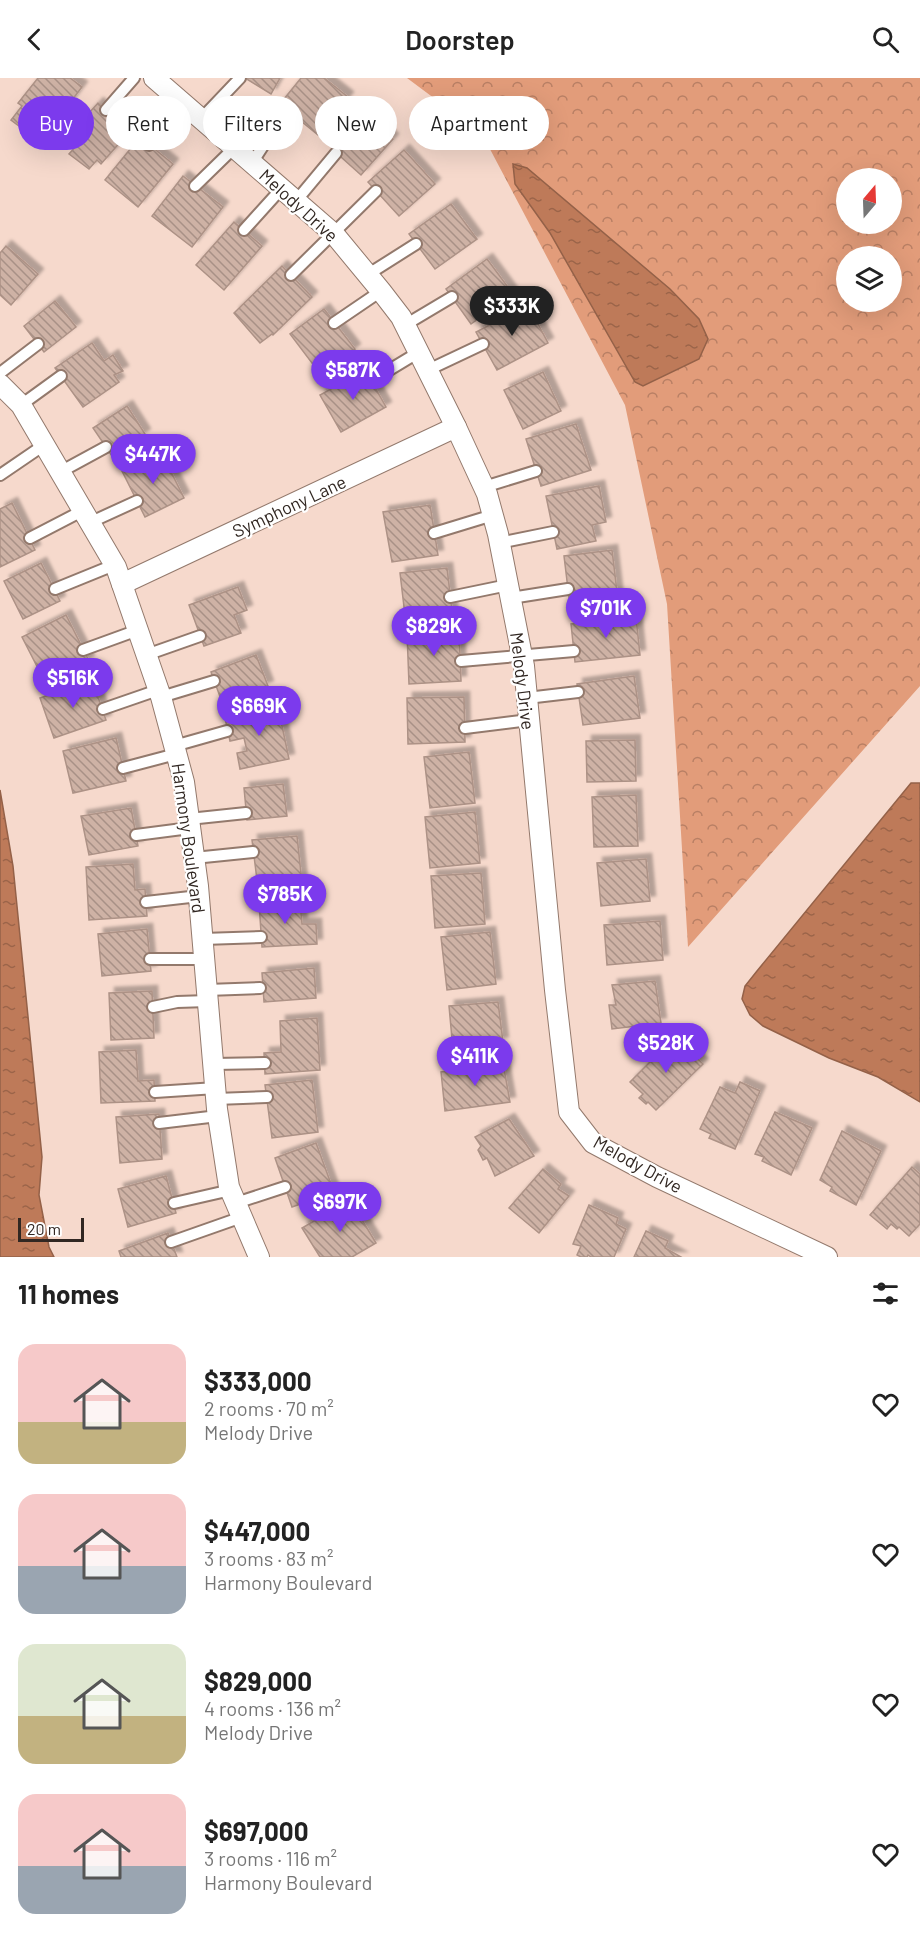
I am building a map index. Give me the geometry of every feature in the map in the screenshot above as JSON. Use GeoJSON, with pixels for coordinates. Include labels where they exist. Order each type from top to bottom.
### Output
{"type":"FeatureCollection","features":[{"type":"Feature","properties":{"kind":"street","name":"Melody Drive"},"geometry":{"type":"LineString","coordinates":[[155,78],[175,96]]}},
{"type":"Feature","properties":{"kind":"street","name":"Melody Drive"},"geometry":{"type":"LineString","coordinates":[[191,110],[201,118]]}},
{"type":"Feature","properties":{"kind":"street","name":"Melody Drive"},"geometry":{"type":"LineString","coordinates":[[238,150],[334,234],[401,317],[484,488],[493,516],[522,656],[555,990],[570,1112],[593,1143],[657,1178],[827,1257]]}},
{"type":"Feature","properties":{"kind":"street","name":"Harmony Boulevard"},"geometry":{"type":"LineString","coordinates":[[1,383],[21,405],[114,565],[159,694],[184,782],[199,896],[217,1101],[236,1203],[259,1257]]}},
{"type":"Feature","properties":{"kind":"street","name":"Symphony Lane"},"geometry":{"type":"LineString","coordinates":[[122,584],[456,427]]}},
{"type":"Feature","properties":{"kind":"lane"},"geometry":{"type":"LineString","coordinates":[[118,96],[134,78]]}},
{"type":"Feature","properties":{"kind":"lane"},"geometry":{"type":"LineString","coordinates":[[201,118],[240,78]]}},
{"type":"Feature","properties":{"kind":"lane"},"geometry":{"type":"LineString","coordinates":[[195,186],[232,150]]}},
{"type":"Feature","properties":{"kind":"lane"},"geometry":{"type":"LineString","coordinates":[[252,163],[260,150]]}},
{"type":"Feature","properties":{"kind":"lane"},"geometry":{"type":"LineString","coordinates":[[244,230],[336,153]]}},
{"type":"Feature","properties":{"kind":"lane"},"geometry":{"type":"LineString","coordinates":[[291,275],[376,191]]}},
{"type":"Feature","properties":{"kind":"lane"},"geometry":{"type":"LineString","coordinates":[[367,275],[416,244]]}},
{"type":"Feature","properties":{"kind":"lane"},"geometry":{"type":"LineString","coordinates":[[334,323],[381,291]]}},
{"type":"Feature","properties":{"kind":"lane"},"geometry":{"type":"LineString","coordinates":[[405,325],[452,297]]}},
{"type":"Feature","properties":{"kind":"lane"},"geometry":{"type":"LineString","coordinates":[[1,383],[38,344]]}},
{"type":"Feature","properties":{"kind":"lane"},"geometry":{"type":"LineString","coordinates":[[370,381],[423,361],[483,344]]}},
{"type":"Feature","properties":{"kind":"lane"},"geometry":{"type":"LineString","coordinates":[[21,405],[61,376]]}},
{"type":"Feature","properties":{"kind":"lane"},"geometry":{"type":"LineString","coordinates":[[0,475],[44,445]]}},
{"type":"Feature","properties":{"kind":"lane"},"geometry":{"type":"LineString","coordinates":[[60,472],[106,447]]}},
{"type":"Feature","properties":{"kind":"lane"},"geometry":{"type":"LineString","coordinates":[[484,488],[536,471]]}},
{"type":"Feature","properties":{"kind":"lane"},"geometry":{"type":"LineString","coordinates":[[30,538],[137,501]]}},
{"type":"Feature","properties":{"kind":"lane"},"geometry":{"type":"LineString","coordinates":[[434,533],[493,516]]}},
{"type":"Feature","properties":{"kind":"lane"},"geometry":{"type":"LineString","coordinates":[[499,543],[553,531]]}},
{"type":"Feature","properties":{"kind":"lane"},"geometry":{"type":"LineString","coordinates":[[55,590],[114,565]]}},
{"type":"Feature","properties":{"kind":"lane"},"geometry":{"type":"LineString","coordinates":[[450,597],[509,591],[568,589]]}},
{"type":"Feature","properties":{"kind":"lane"},"geometry":{"type":"LineString","coordinates":[[83,650],[138,630]]}},
{"type":"Feature","properties":{"kind":"lane"},"geometry":{"type":"LineString","coordinates":[[146,655],[200,636]]}},
{"type":"Feature","properties":{"kind":"lane"},"geometry":{"type":"LineString","coordinates":[[461,661],[574,651]]}},
{"type":"Feature","properties":{"kind":"lane"},"geometry":{"type":"LineString","coordinates":[[102,709],[214,681]]}},
{"type":"Feature","properties":{"kind":"lane"},"geometry":{"type":"LineString","coordinates":[[527,698],[578,692]]}},
{"type":"Feature","properties":{"kind":"lane"},"geometry":{"type":"LineString","coordinates":[[465,728],[529,720]]}},
{"type":"Feature","properties":{"kind":"lane"},"geometry":{"type":"LineString","coordinates":[[123,768],[227,731]]}},
{"type":"Feature","properties":{"kind":"lane"},"geometry":{"type":"LineString","coordinates":[[136,836],[189,823],[246,813]]}},
{"type":"Feature","properties":{"kind":"lane"},"geometry":{"type":"LineString","coordinates":[[194,858],[253,852]]}},
{"type":"Feature","properties":{"kind":"lane"},"geometry":{"type":"LineString","coordinates":[[146,902],[199,896]]}},
{"type":"Feature","properties":{"kind":"lane"},"geometry":{"type":"LineString","coordinates":[[150,959],[261,937]]}},
{"type":"Feature","properties":{"kind":"lane"},"geometry":{"type":"LineString","coordinates":[[153,1007],[208,995],[260,988]]}},
{"type":"Feature","properties":{"kind":"lane"},"geometry":{"type":"LineString","coordinates":[[214,1064],[265,1063]]}},
{"type":"Feature","properties":{"kind":"lane"},"geometry":{"type":"LineString","coordinates":[[155,1092],[217,1101],[267,1097]]}},
{"type":"Feature","properties":{"kind":"lane"},"geometry":{"type":"LineString","coordinates":[[159,1123],[217,1101]]}},
{"type":"Feature","properties":{"kind":"lane"},"geometry":{"type":"LineString","coordinates":[[171,1242],[236,1203],[285,1187]]}},
{"type":"Feature","properties":{"kind":"lane"},"geometry":{"type":"LineString","coordinates":[[174,1203],[236,1203]]}},
{"type":"Feature","properties":{"kind":"green space"},"geometry":{"type":"Polygon","coordinates":[[[407,78],[920,78],[920,686],[688,947],[667,604],[625,405],[490,150],[549,150],[549,96],[431,96],[407,78]]]}},
{"type":"Feature","properties":{"kind":"water"},"geometry":{"type":"Polygon","coordinates":[[[513,164],[527,168],[670,289],[699,319],[708,339],[699,359],[643,386],[635,382],[550,233],[515,184],[513,164]]]}},
{"type":"Feature","properties":{"kind":"water"},"geometry":{"type":"Polygon","coordinates":[[[911,783],[920,783],[920,1102],[878,1077],[829,1058],[763,1026],[750,1015],[742,999],[745,986],[911,783]]]}},
{"type":"Feature","properties":{"kind":"water"},"geometry":{"type":"Polygon","coordinates":[[[0,790],[13,866],[42,1157],[39,1195],[49,1247],[54,1257],[0,1257],[0,790]]]}},
{"type":"Feature","properties":{"kind":"building"},"geometry":{"type":"Polygon","coordinates":[[[38,78],[70,78],[82,87],[75,96],[24,96],[38,78]]]}},
{"type":"Feature","properties":{"kind":"building"},"geometry":{"type":"Polygon","coordinates":[[[245,78],[280,78],[271,94],[245,78]]]}},
{"type":"Feature","properties":{"kind":"building"},"geometry":{"type":"Polygon","coordinates":[[[301,78],[324,78],[347,96],[315,96],[315,133],[303,123],[303,96],[286,96],[301,78]]]}},
{"type":"Feature","properties":{"kind":"building"},"geometry":{"type":"Polygon","coordinates":[[[98,103],[106,110],[106,150],[113,150],[101,164],[97,160],[89,169],[69,154],[73,150],[94,150],[94,107],[98,103]]]}},
{"type":"Feature","properties":{"kind":"building"},"geometry":{"type":"Polygon","coordinates":[[[18,111],[18,125],[11,120],[18,111]]]}},
{"type":"Feature","properties":{"kind":"building"},"geometry":{"type":"Polygon","coordinates":[[[129,150],[156,150],[173,164],[138,207],[105,180],[129,150]]]}},
{"type":"Feature","properties":{"kind":"building"},"geometry":{"type":"Polygon","coordinates":[[[333,150],[383,150],[361,175],[333,150]]]}},
{"type":"Feature","properties":{"kind":"building"},"geometry":{"type":"Polygon","coordinates":[[[404,150],[435,184],[399,216],[368,182],[404,150]]]}},
{"type":"Feature","properties":{"kind":"building"},"geometry":{"type":"Polygon","coordinates":[[[183,176],[223,207],[192,247],[152,216],[183,176]]]}},
{"type":"Feature","properties":{"kind":"building"},"geometry":{"type":"Polygon","coordinates":[[[451,204],[477,239],[435,269],[409,234],[451,204]]]}},
{"type":"Feature","properties":{"kind":"building"},"geometry":{"type":"Polygon","coordinates":[[[234,222],[262,246],[224,290],[196,265],[234,222]]]}},
{"type":"Feature","properties":{"kind":"building"},"geometry":{"type":"Polygon","coordinates":[[[6,246],[38,274],[11,305],[0,295],[0,253],[6,246]]]}},
{"type":"Feature","properties":{"kind":"building"},"geometry":{"type":"Polygon","coordinates":[[[487,259],[513,294],[471,324],[446,289],[487,259]]]}},
{"type":"Feature","properties":{"kind":"building"},"geometry":{"type":"Polygon","coordinates":[[[282,266],[312,297],[273,335],[260,343],[234,313],[282,266]]]}},
{"type":"Feature","properties":{"kind":"building"},"geometry":{"type":"Polygon","coordinates":[[[55,301],[76,327],[44,352],[24,326],[55,301]]]}},
{"type":"Feature","properties":{"kind":"building"},"geometry":{"type":"Polygon","coordinates":[[[528,305],[548,343],[497,370],[476,332],[528,305]]]}},
{"type":"Feature","properties":{"kind":"building"},"geometry":{"type":"Polygon","coordinates":[[[324,309],[355,349],[321,375],[290,334],[324,309]]]}},
{"type":"Feature","properties":{"kind":"building"},"geometry":{"type":"Polygon","coordinates":[[[92,343],[104,361],[113,355],[123,371],[114,375],[119,382],[83,407],[55,368],[92,343]]]}},
{"type":"Feature","properties":{"kind":"building"},"geometry":{"type":"Polygon","coordinates":[[[365,370],[386,407],[341,432],[320,395],[365,370]]]}},
{"type":"Feature","properties":{"kind":"building"},"geometry":{"type":"Polygon","coordinates":[[[543,372],[561,411],[523,429],[504,390],[543,372]]]}},
{"type":"Feature","properties":{"kind":"building"},"geometry":{"type":"Polygon","coordinates":[[[127,406],[145,434],[112,456],[93,428],[127,406]]]}},
{"type":"Feature","properties":{"kind":"building"},"geometry":{"type":"Polygon","coordinates":[[[576,424],[591,470],[541,486],[526,439],[576,424]]]}},
{"type":"Feature","properties":{"kind":"building"},"geometry":{"type":"Polygon","coordinates":[[[161,452],[184,498],[145,517],[122,471],[161,452]]]}},
{"type":"Feature","properties":{"kind":"building"},"geometry":{"type":"Polygon","coordinates":[[[599,486],[606,522],[592,525],[596,541],[557,549],[546,496],[599,486]]]}},
{"type":"Feature","properties":{"kind":"building"},"geometry":{"type":"Polygon","coordinates":[[[12,503],[35,550],[0,567],[0,509],[12,503]]]}},
{"type":"Feature","properties":{"kind":"building"},"geometry":{"type":"Polygon","coordinates":[[[430,505],[438,555],[392,562],[383,512],[430,505]]]}},
{"type":"Feature","properties":{"kind":"building"},"geometry":{"type":"Polygon","coordinates":[[[612,550],[618,600],[570,606],[564,556],[612,550]]]}},
{"type":"Feature","properties":{"kind":"building"},"geometry":{"type":"Polygon","coordinates":[[[41,563],[60,601],[23,619],[4,581],[41,563]]]}},
{"type":"Feature","properties":{"kind":"building"},"geometry":{"type":"Polygon","coordinates":[[[447,568],[453,619],[406,624],[400,573],[447,568]]]}},
{"type":"Feature","properties":{"kind":"building"},"geometry":{"type":"Polygon","coordinates":[[[238,587],[247,610],[234,615],[241,633],[204,646],[189,605],[238,587]]]}},
{"type":"Feature","properties":{"kind":"building"},"geometry":{"type":"Polygon","coordinates":[[[66,615],[89,661],[45,682],[22,637],[66,615]]]}},
{"type":"Feature","properties":{"kind":"building"},"geometry":{"type":"Polygon","coordinates":[[[636,617],[640,655],[575,662],[571,624],[636,617]]]}},
{"type":"Feature","properties":{"kind":"building"},"geometry":{"type":"Polygon","coordinates":[[[459,631],[461,681],[409,684],[407,633],[459,631]]]}},
{"type":"Feature","properties":{"kind":"building"},"geometry":{"type":"Polygon","coordinates":[[[256,655],[268,686],[222,702],[211,672],[256,655]]]}},
{"type":"Feature","properties":{"kind":"building"},"geometry":{"type":"Polygon","coordinates":[[[634,676],[640,718],[583,725],[577,684],[634,676]]]}},
{"type":"Feature","properties":{"kind":"building"},"geometry":{"type":"Polygon","coordinates":[[[92,680],[106,720],[54,738],[40,698],[92,680]]]}},
{"type":"Feature","properties":{"kind":"building"},"geometry":{"type":"Polygon","coordinates":[[[464,697],[465,742],[408,744],[407,698],[464,697]]]}},
{"type":"Feature","properties":{"kind":"building"},"geometry":{"type":"Polygon","coordinates":[[[278,707],[289,759],[240,769],[237,753],[247,751],[244,738],[230,741],[225,718],[278,707]]]}},
{"type":"Feature","properties":{"kind":"building"},"geometry":{"type":"Polygon","coordinates":[[[116,738],[126,781],[73,793],[63,751],[116,738]]]}},
{"type":"Feature","properties":{"kind":"building"},"geometry":{"type":"Polygon","coordinates":[[[635,740],[636,781],[587,782],[586,741],[635,740]]]}},
{"type":"Feature","properties":{"kind":"building"},"geometry":{"type":"Polygon","coordinates":[[[469,752],[475,803],[430,808],[424,757],[469,752]]]}},
{"type":"Feature","properties":{"kind":"building"},"geometry":{"type":"Polygon","coordinates":[[[283,784],[287,816],[247,820],[244,788],[283,784]]]}},
{"type":"Feature","properties":{"kind":"building"},"geometry":{"type":"Polygon","coordinates":[[[636,795],[638,846],[594,847],[592,797],[636,795]]]}},
{"type":"Feature","properties":{"kind":"building"},"geometry":{"type":"Polygon","coordinates":[[[131,808],[138,846],[89,855],[81,816],[131,808]]]}},
{"type":"Feature","properties":{"kind":"building"},"geometry":{"type":"Polygon","coordinates":[[[475,812],[480,863],[430,868],[425,817],[475,812]]]}},
{"type":"Feature","properties":{"kind":"building"},"geometry":{"type":"Polygon","coordinates":[[[297,836],[302,883],[258,888],[252,840],[297,836]]]}},
{"type":"Feature","properties":{"kind":"building"},"geometry":{"type":"Polygon","coordinates":[[[646,859],[650,901],[601,906],[597,863],[646,859]]]}},
{"type":"Feature","properties":{"kind":"building"},"geometry":{"type":"Polygon","coordinates":[[[133,864],[135,890],[145,889],[147,916],[89,920],[86,867],[133,864]]]}},
{"type":"Feature","properties":{"kind":"building"},"geometry":{"type":"Polygon","coordinates":[[[481,873],[485,924],[435,928],[431,876],[481,873]]]}},
{"type":"Feature","properties":{"kind":"building"},"geometry":{"type":"Polygon","coordinates":[[[300,901],[302,924],[316,924],[317,944],[262,947],[259,903],[300,901]]]}},
{"type":"Feature","properties":{"kind":"building"},"geometry":{"type":"Polygon","coordinates":[[[660,921],[663,960],[607,965],[604,925],[660,921]]]}},
{"type":"Feature","properties":{"kind":"building"},"geometry":{"type":"Polygon","coordinates":[[[147,929],[151,971],[102,976],[98,934],[147,929]]]}},
{"type":"Feature","properties":{"kind":"building"},"geometry":{"type":"Polygon","coordinates":[[[490,932],[496,984],[447,990],[441,937],[490,932]]]}},
{"type":"Feature","properties":{"kind":"building"},"geometry":{"type":"Polygon","coordinates":[[[314,968],[316,998],[264,1002],[262,973],[314,968]]]}},
{"type":"Feature","properties":{"kind":"building"},"geometry":{"type":"Polygon","coordinates":[[[655,981],[661,1023],[612,1029],[609,1005],[616,1005],[612,985],[655,981]]]}},
{"type":"Feature","properties":{"kind":"building"},"geometry":{"type":"Polygon","coordinates":[[[152,991],[154,1038],[111,1040],[109,993],[152,991]]]}},
{"type":"Feature","properties":{"kind":"building"},"geometry":{"type":"Polygon","coordinates":[[[498,1002],[503,1042],[453,1050],[449,1006],[498,1002]]]}},
{"type":"Feature","properties":{"kind":"building"},"geometry":{"type":"Polygon","coordinates":[[[317,1018],[320,1070],[265,1074],[264,1053],[281,1052],[280,1021],[317,1018]]]}},
{"type":"Feature","properties":{"kind":"building"},"geometry":{"type":"Polygon","coordinates":[[[675,1037],[703,1064],[656,1110],[648,1102],[646,1104],[639,1098],[643,1094],[630,1082],[675,1037]]]}},
{"type":"Feature","properties":{"kind":"building"},"geometry":{"type":"Polygon","coordinates":[[[136,1050],[138,1081],[154,1080],[155,1101],[101,1103],[99,1052],[136,1050]]]}},
{"type":"Feature","properties":{"kind":"building"},"geometry":{"type":"Polygon","coordinates":[[[503,1063],[510,1102],[445,1111],[441,1072],[503,1063]]]}},
{"type":"Feature","properties":{"kind":"building"},"geometry":{"type":"Polygon","coordinates":[[[312,1080],[318,1132],[272,1138],[265,1085],[312,1080]]]}},
{"type":"Feature","properties":{"kind":"building"},"geometry":{"type":"Polygon","coordinates":[[[740,1082],[760,1091],[735,1149],[709,1138],[711,1134],[700,1129],[720,1087],[735,1093],[740,1082]]]}},
{"type":"Feature","properties":{"kind":"building"},"geometry":{"type":"Polygon","coordinates":[[[775,1112],[812,1128],[791,1175],[762,1161],[764,1157],[755,1154],[775,1112]]]}},
{"type":"Feature","properties":{"kind":"building"},"geometry":{"type":"Polygon","coordinates":[[[159,1114],[162,1159],[120,1163],[116,1117],[159,1114]]]}},
{"type":"Feature","properties":{"kind":"building"},"geometry":{"type":"Polygon","coordinates":[[[509,1119],[534,1156],[495,1176],[487,1158],[483,1160],[478,1150],[481,1146],[475,1137],[509,1119]]]}},
{"type":"Feature","properties":{"kind":"building"},"geometry":{"type":"Polygon","coordinates":[[[842,1131],[881,1151],[856,1205],[830,1191],[832,1187],[820,1180],[842,1131]]]}},
{"type":"Feature","properties":{"kind":"building"},"geometry":{"type":"Polygon","coordinates":[[[316,1143],[334,1192],[292,1207],[275,1158],[316,1143]]]}},
{"type":"Feature","properties":{"kind":"building"},"geometry":{"type":"Polygon","coordinates":[[[912,1167],[920,1174],[920,1224],[909,1236],[899,1227],[897,1229],[891,1224],[887,1229],[870,1215],[912,1167]]]}},
{"type":"Feature","properties":{"kind":"building"},"geometry":{"type":"Polygon","coordinates":[[[543,1169],[561,1184],[558,1189],[569,1196],[539,1233],[509,1208],[543,1169]]]}},
{"type":"Feature","properties":{"kind":"building"},"geometry":{"type":"Polygon","coordinates":[[[166,1176],[176,1213],[128,1227],[118,1189],[166,1176]]]}},
{"type":"Feature","properties":{"kind":"building"},"geometry":{"type":"Polygon","coordinates":[[[350,1200],[376,1243],[352,1257],[320,1257],[302,1228],[350,1200]]]}},
{"type":"Feature","properties":{"kind":"building"},"geometry":{"type":"Polygon","coordinates":[[[589,1205],[618,1218],[616,1224],[626,1229],[614,1257],[577,1255],[581,1246],[573,1244],[589,1205]]]}},
{"type":"Feature","properties":{"kind":"building"},"geometry":{"type":"Polygon","coordinates":[[[646,1231],[668,1241],[665,1248],[681,1257],[634,1257],[646,1231]]]}},
{"type":"Feature","properties":{"kind":"building"},"geometry":{"type":"Polygon","coordinates":[[[168,1233],[177,1257],[121,1257],[119,1251],[168,1233]]]}}]}
